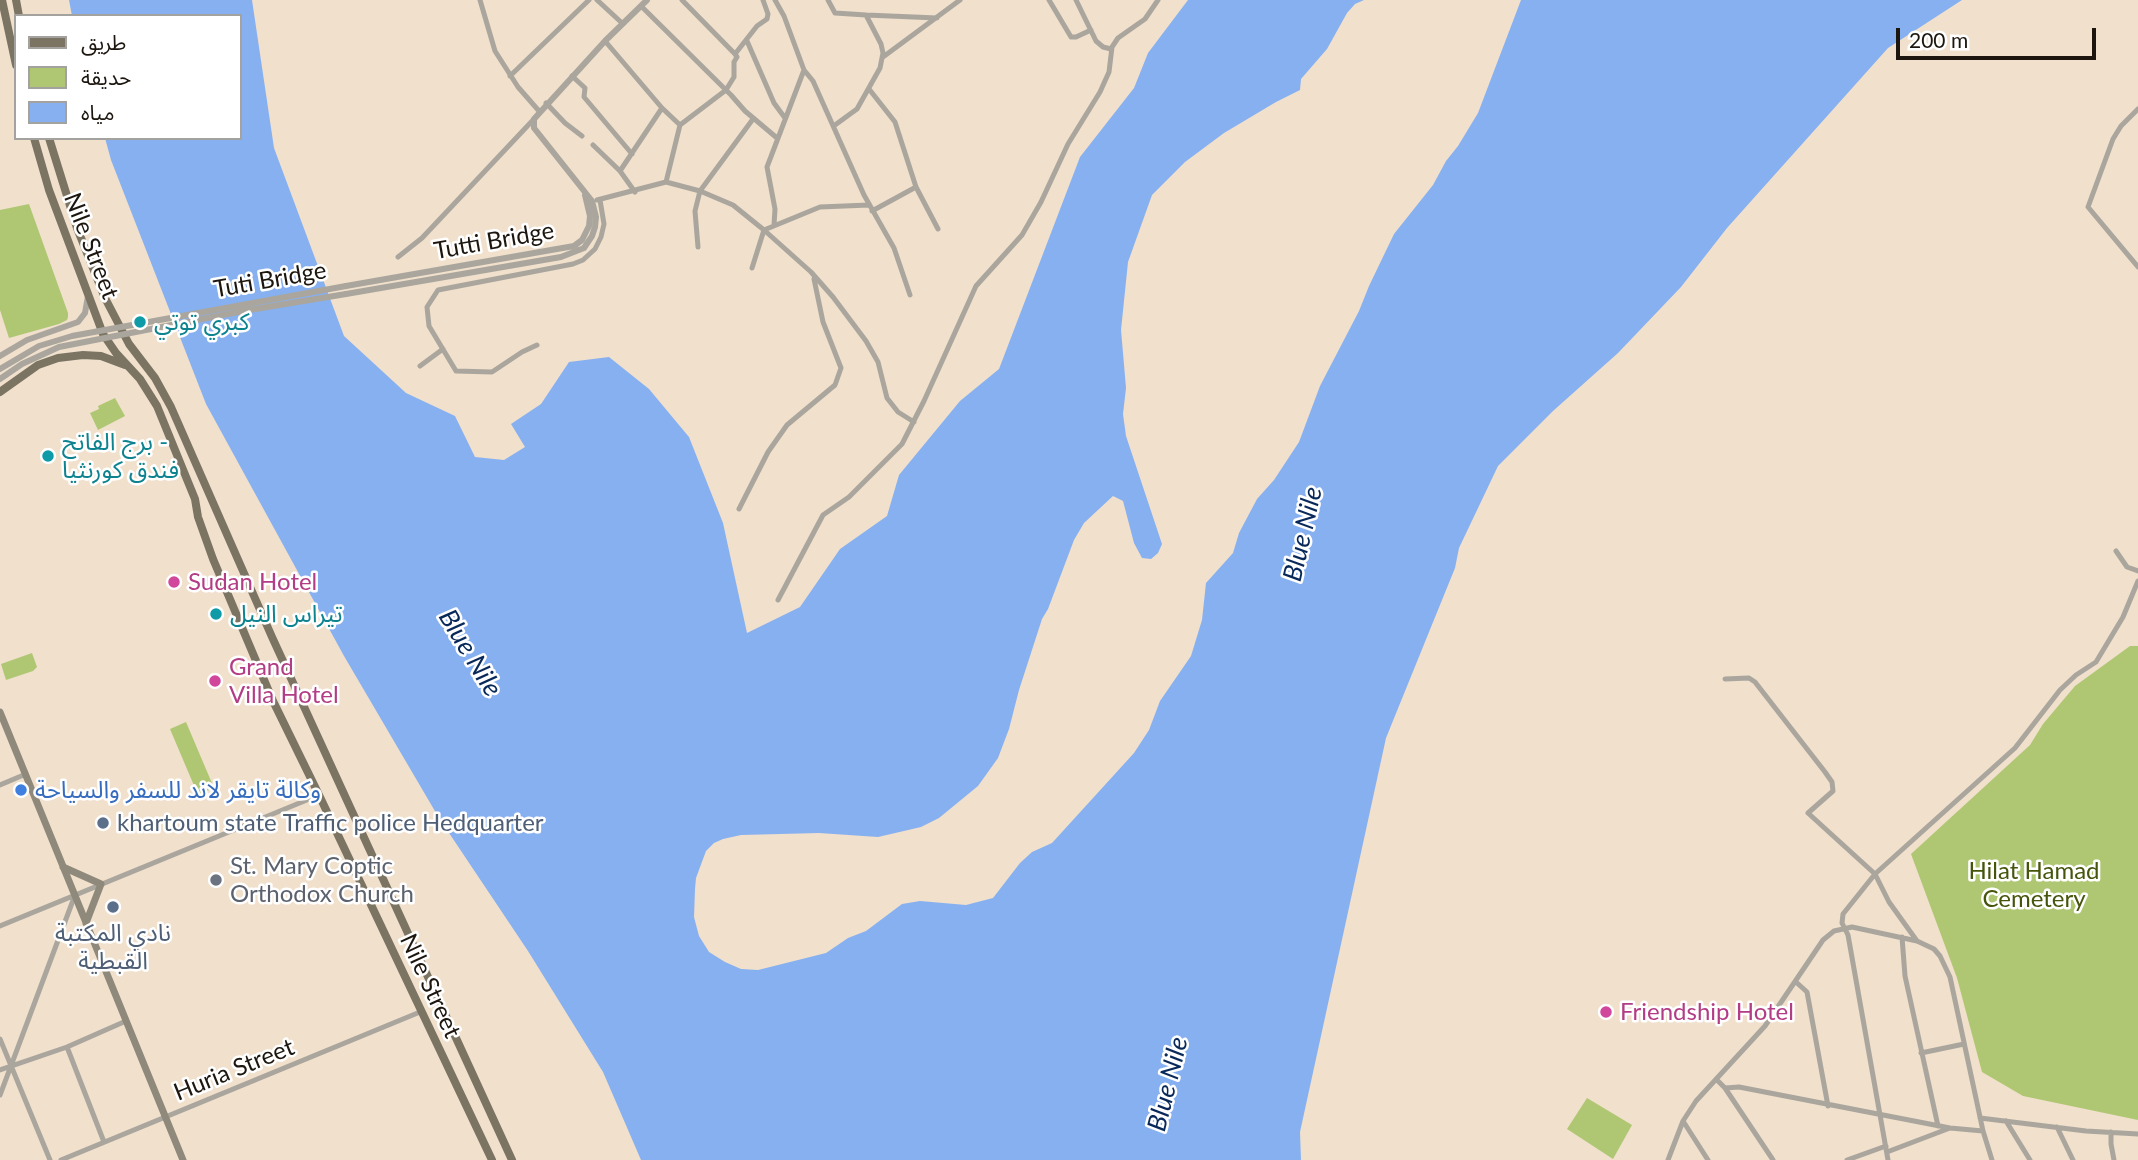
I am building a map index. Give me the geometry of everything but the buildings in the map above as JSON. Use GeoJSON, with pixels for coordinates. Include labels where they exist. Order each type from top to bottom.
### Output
{"type":"FeatureCollection","features":[{"type":"Feature","properties":{"kind":"main road"},"geometry":{"type":"LineString","coordinates":[[8,1],[14,49]]}},
{"type":"Feature","properties":{"kind":"main road","name":"Nile Street"},"geometry":{"type":"LineString","coordinates":[[34,140],[41,168],[103,334],[157,406],[190,487],[213,559],[251,651],[492,1160]]}},
{"type":"Feature","properties":{"kind":"main road","name":"Nile Street"},"geometry":{"type":"LineString","coordinates":[[50,140],[79,235],[104,298],[129,344],[155,378],[171,407],[272,636],[512,1160]]}},
{"type":"Feature","properties":{"kind":"main road"},"geometry":{"type":"LineString","coordinates":[[41,168],[56,164]]}},
{"type":"Feature","properties":{"kind":"main road"},"geometry":{"type":"LineString","coordinates":[[0,392],[38,365],[58,358],[101,356],[130,368]]}},
{"type":"Feature","properties":{"kind":"main road"},"geometry":{"type":"LineString","coordinates":[[0,712],[183,1160]]}},
{"type":"Feature","properties":{"kind":"main road"},"geometry":{"type":"LineString","coordinates":[[63,867],[101,884],[86,923]]}},
{"type":"Feature","properties":{"kind":"street"},"geometry":{"type":"LineString","coordinates":[[480,0],[495,51],[510,76],[539,111]]}},
{"type":"Feature","properties":{"kind":"street"},"geometry":{"type":"LineString","coordinates":[[510,76],[589,0]]}},
{"type":"Feature","properties":{"kind":"street"},"geometry":{"type":"LineString","coordinates":[[597,0],[622,23]]}},
{"type":"Feature","properties":{"kind":"street"},"geometry":{"type":"LineString","coordinates":[[398,257],[422,238],[546,103],[647,0]]}},
{"type":"Feature","properties":{"kind":"street"},"geometry":{"type":"LineString","coordinates":[[666,183],[680,125],[726,90],[734,77],[734,62],[737,57],[682,0]]}},
{"type":"Feature","properties":{"kind":"street"},"geometry":{"type":"LineString","coordinates":[[735,54],[757,26],[767,19],[763,0]]}},
{"type":"Feature","properties":{"kind":"street"},"geometry":{"type":"LineString","coordinates":[[775,0],[785,16],[804,70],[813,81],[871,208],[894,248],[911,295]]}},
{"type":"Feature","properties":{"kind":"street"},"geometry":{"type":"LineString","coordinates":[[828,0],[835,13],[938,18]]}},
{"type":"Feature","properties":{"kind":"street"},"geometry":{"type":"LineString","coordinates":[[883,57],[960,0]]}},
{"type":"Feature","properties":{"kind":"street"},"geometry":{"type":"LineString","coordinates":[[1049,0],[1071,37],[1091,30]]}},
{"type":"Feature","properties":{"kind":"street"},"geometry":{"type":"LineString","coordinates":[[1076,0],[1096,41],[1111,49]]}},
{"type":"Feature","properties":{"kind":"street"},"geometry":{"type":"LineString","coordinates":[[778,600],[823,515],[849,497],[902,444],[976,286],[1022,235],[1068,144],[1100,92],[1109,72],[1111,49],[1118,38],[1145,19],[1158,0]]}},
{"type":"Feature","properties":{"kind":"street"},"geometry":{"type":"LineString","coordinates":[[641,6],[753,119],[777,138]]}},
{"type":"Feature","properties":{"kind":"street"},"geometry":{"type":"LineString","coordinates":[[835,125],[857,109],[880,68],[883,57],[881,44],[866,15]]}},
{"type":"Feature","properties":{"kind":"street"},"geometry":{"type":"LineString","coordinates":[[605,41],[662,108],[680,125]]}},
{"type":"Feature","properties":{"kind":"street"},"geometry":{"type":"LineString","coordinates":[[747,41],[774,103],[785,118]]}},
{"type":"Feature","properties":{"kind":"street"},"geometry":{"type":"LineString","coordinates":[[774,226],[775,209],[767,167],[804,70]]}},
{"type":"Feature","properties":{"kind":"street"},"geometry":{"type":"LineString","coordinates":[[572,76],[585,88],[584,97],[632,154]]}},
{"type":"Feature","properties":{"kind":"street"},"geometry":{"type":"LineString","coordinates":[[869,89],[895,122],[916,187],[938,229]]}},
{"type":"Feature","properties":{"kind":"street"},"geometry":{"type":"LineString","coordinates":[[546,103],[582,136]]}},
{"type":"Feature","properties":{"kind":"street"},"geometry":{"type":"LineString","coordinates":[[620,171],[662,108]]}},
{"type":"Feature","properties":{"kind":"street"},"geometry":{"type":"LineString","coordinates":[[2138,109],[2121,126],[2113,139],[2088,207],[2138,267]]}},
{"type":"Feature","properties":{"kind":"street"},"geometry":{"type":"LineString","coordinates":[[534,119],[534,128],[584,190],[589,202],[666,183],[700,191],[733,205],[814,275],[833,297],[878,362],[887,398],[898,412],[914,422]]}},
{"type":"Feature","properties":{"kind":"street"},"geometry":{"type":"LineString","coordinates":[[698,247],[695,211],[700,191],[753,119]]}},
{"type":"Feature","properties":{"kind":"street"},"geometry":{"type":"LineString","coordinates":[[593,145],[620,171],[635,192]]}},
{"type":"Feature","properties":{"kind":"street"},"geometry":{"type":"LineString","coordinates":[[764,230],[820,207],[871,208],[916,187]]}},
{"type":"Feature","properties":{"kind":"street"},"geometry":{"type":"LineString","coordinates":[[537,345],[492,372],[456,371],[429,326],[427,307],[439,290],[583,260],[595,249],[603,231],[600,200]]}},
{"type":"Feature","properties":{"kind":"street","name":"Tutti Bridge"},"geometry":{"type":"LineString","coordinates":[[560,253],[580,251],[592,236],[596,222],[589,202]]}},
{"type":"Feature","properties":{"kind":"street"},"geometry":{"type":"LineString","coordinates":[[752,268],[764,230]]}},
{"type":"Feature","properties":{"kind":"street","name":"Tuti Bridge"},"geometry":{"type":"LineString","coordinates":[[0,369],[39,346],[72,336],[281,297],[560,253]]}},
{"type":"Feature","properties":{"kind":"street","name":"Tuti Bridge"},"geometry":{"type":"LineString","coordinates":[[0,379],[41,354],[72,345],[560,253]]}},
{"type":"Feature","properties":{"kind":"street"},"geometry":{"type":"LineString","coordinates":[[739,509],[768,452],[788,425],[835,385],[841,368],[823,322],[814,275]]}},
{"type":"Feature","properties":{"kind":"street"},"geometry":{"type":"LineString","coordinates":[[0,355],[27,340],[78,322],[85,313],[88,295]]}},
{"type":"Feature","properties":{"kind":"street"},"geometry":{"type":"LineString","coordinates":[[420,366],[443,349]]}},
{"type":"Feature","properties":{"kind":"street"},"geometry":{"type":"LineString","coordinates":[[2116,551],[2127,567],[2138,571]]}},
{"type":"Feature","properties":{"kind":"street"},"geometry":{"type":"LineString","coordinates":[[1888,1160],[1848,935],[1843,927],[1843,914],[1875,874],[2015,748],[2060,690],[2096,662],[2123,618],[2138,581]]}},
{"type":"Feature","properties":{"kind":"street"},"geometry":{"type":"LineString","coordinates":[[1725,679],[1749,678],[1755,682],[1825,772],[1832,782],[1833,792],[1808,813],[1875,874],[1889,902],[1916,941]]}},
{"type":"Feature","properties":{"kind":"street"},"geometry":{"type":"LineString","coordinates":[[0,785],[26,774]]}},
{"type":"Feature","properties":{"kind":"street"},"geometry":{"type":"LineString","coordinates":[[0,926],[319,795]]}},
{"type":"Feature","properties":{"kind":"street"},"geometry":{"type":"LineString","coordinates":[[0,1095],[75,895]]}},
{"type":"Feature","properties":{"kind":"street"},"geometry":{"type":"LineString","coordinates":[[1668,1160],[1683,1121],[1696,1101],[1765,1026],[1823,940],[1843,927],[1853,926],[1916,941],[1934,949],[1945,965],[1992,1160]]}},
{"type":"Feature","properties":{"kind":"street"},"geometry":{"type":"LineString","coordinates":[[1902,937],[1903,964],[1938,1126]]}},
{"type":"Feature","properties":{"kind":"street"},"geometry":{"type":"LineString","coordinates":[[1796,982],[1807,992],[1828,1106]]}},
{"type":"Feature","properties":{"kind":"street","name":"Huria Street"},"geometry":{"type":"LineString","coordinates":[[61,1160],[421,1012]]}},
{"type":"Feature","properties":{"kind":"street"},"geometry":{"type":"LineString","coordinates":[[0,1070],[67,1047],[126,1021]]}},
{"type":"Feature","properties":{"kind":"street"},"geometry":{"type":"LineString","coordinates":[[0,1039],[50,1160]]}},
{"type":"Feature","properties":{"kind":"street"},"geometry":{"type":"LineString","coordinates":[[1921,1053],[1965,1044]]}},
{"type":"Feature","properties":{"kind":"street"},"geometry":{"type":"LineString","coordinates":[[67,1047],[104,1142]]}},
{"type":"Feature","properties":{"kind":"street"},"geometry":{"type":"LineString","coordinates":[[1716,1079],[1725,1088],[1773,1160]]}},
{"type":"Feature","properties":{"kind":"street"},"geometry":{"type":"LineString","coordinates":[[1725,1088],[1739,1087],[1938,1126],[1983,1131]]}},
{"type":"Feature","properties":{"kind":"street"},"geometry":{"type":"LineString","coordinates":[[1980,1118],[2087,1131],[2138,1134]]}},
{"type":"Feature","properties":{"kind":"street"},"geometry":{"type":"LineString","coordinates":[[1683,1121],[1708,1160]]}},
{"type":"Feature","properties":{"kind":"street"},"geometry":{"type":"LineString","coordinates":[[2006,1121],[2029,1160]]}},
{"type":"Feature","properties":{"kind":"street"},"geometry":{"type":"LineString","coordinates":[[2057,1127],[2073,1160]]}},
{"type":"Feature","properties":{"kind":"street"},"geometry":{"type":"LineString","coordinates":[[1847,1160],[1950,1128]]}},
{"type":"Feature","properties":{"kind":"street"},"geometry":{"type":"LineString","coordinates":[[2111,1132],[2110,1144],[2114,1160]]}},
{"type":"Feature","properties":{"kind":"green space"},"geometry":{"type":"Polygon","coordinates":[[[29,204],[68,317],[59,324],[9,338],[0,310],[0,210],[29,204]]]}},
{"type":"Feature","properties":{"kind":"green space"},"geometry":{"type":"Polygon","coordinates":[[[115,398],[125,416],[98,430],[90,413],[115,398]]]}},
{"type":"Feature","properties":{"kind":"green space","name":"Hilat Hamad Cemetery"},"geometry":{"type":"Polygon","coordinates":[[[2130,646],[2138,646],[2138,1120],[2023,1096],[1982,1072],[1957,978],[1911,854],[2030,745],[2043,724],[2075,686],[2130,646]]]}},
{"type":"Feature","properties":{"kind":"green space"},"geometry":{"type":"Polygon","coordinates":[[[32,653],[37,667],[33,671],[6,680],[1,664],[32,653]]]}},
{"type":"Feature","properties":{"kind":"green space"},"geometry":{"type":"Polygon","coordinates":[[[186,722],[214,788],[198,795],[170,729],[186,722]]]}},
{"type":"Feature","properties":{"kind":"green space"},"geometry":{"type":"Polygon","coordinates":[[[1587,1098],[1632,1125],[1613,1159],[1567,1129],[1587,1098]]]}},
{"type":"Feature","properties":{"kind":"water","name":"Blue Nile"},"geometry":{"type":"Polygon","coordinates":[[[69,0],[252,0],[274,148],[344,336],[406,393],[455,416],[475,457],[504,460],[525,447],[511,424],[541,404],[569,362],[609,357],[649,389],[689,437],[723,523],[747,633],[800,607],[840,549],[887,516],[899,475],[960,401],[999,369],[1080,157],[1134,88],[1148,53],[1188,0],[1364,0],[1355,4],[1347,13],[1327,49],[1301,79],[1300,90],[1224,133],[1185,162],[1152,195],[1128,262],[1121,330],[1126,388],[1123,414],[1126,436],[1162,544],[1158,553],[1151,559],[1142,558],[1134,543],[1123,501],[1113,496],[1084,523],[1074,540],[1042,619],[998,758],[978,786],[939,818],[921,827],[878,837],[819,833],[741,835],[714,843],[706,851],[695,889],[694,917],[699,936],[709,952],[725,962],[741,969],[758,970],[826,953],[848,938],[866,931],[902,904],[920,901],[966,905],[993,898],[1020,863],[1032,852],[1052,843],[1134,753],[1149,730],[1160,701],[1191,656],[1202,620],[1206,583],[1233,553],[1239,533],[1257,499],[1274,480],[1299,442],[1320,386],[1359,311],[1394,234],[1433,185],[1478,113],[1521,0],[1962,0],[1888,48],[1727,228],[1681,287],[1618,353],[1553,411],[1498,466],[1459,548],[1455,568],[1386,738],[1300,1132],[1301,1160],[641,1160],[603,1072],[528,951],[439,818],[344,656],[206,404],[111,160],[106,140],[242,140],[242,14],[72,14],[69,0]]]}},
{"type":"Feature","properties":{"kind":"place","name":"كبري توتي"},"geometry":{"type":"Point","coordinates":[140,322]}},
{"type":"Feature","properties":{"kind":"place","name":"برج الفاتح - فندق كورنثيا"},"geometry":{"type":"Point","coordinates":[48,456]}},
{"type":"Feature","properties":{"kind":"place","name":"Sudan Hotel"},"geometry":{"type":"Point","coordinates":[174,582]}},
{"type":"Feature","properties":{"kind":"place","name":"تيراس النيل"},"geometry":{"type":"Point","coordinates":[216,614]}},
{"type":"Feature","properties":{"kind":"place","name":"Grand Villa Hotel"},"geometry":{"type":"Point","coordinates":[215,681]}},
{"type":"Feature","properties":{"kind":"place","name":"وكالة تايقر لاند للسفر والسياحة"},"geometry":{"type":"Point","coordinates":[21,790]}},
{"type":"Feature","properties":{"kind":"place","name":"khartoum state Traffic police Hedquarter"},"geometry":{"type":"Point","coordinates":[103,823]}},
{"type":"Feature","properties":{"kind":"place","name":"St. Mary Coptic Orthodox Church"},"geometry":{"type":"Point","coordinates":[216,880]}},
{"type":"Feature","properties":{"kind":"place","name":"نادي المكتبة القبطية"},"geometry":{"type":"Point","coordinates":[113,907]}},
{"type":"Feature","properties":{"kind":"place","name":"Friendship Hotel"},"geometry":{"type":"Point","coordinates":[1606,1012]}}]}
